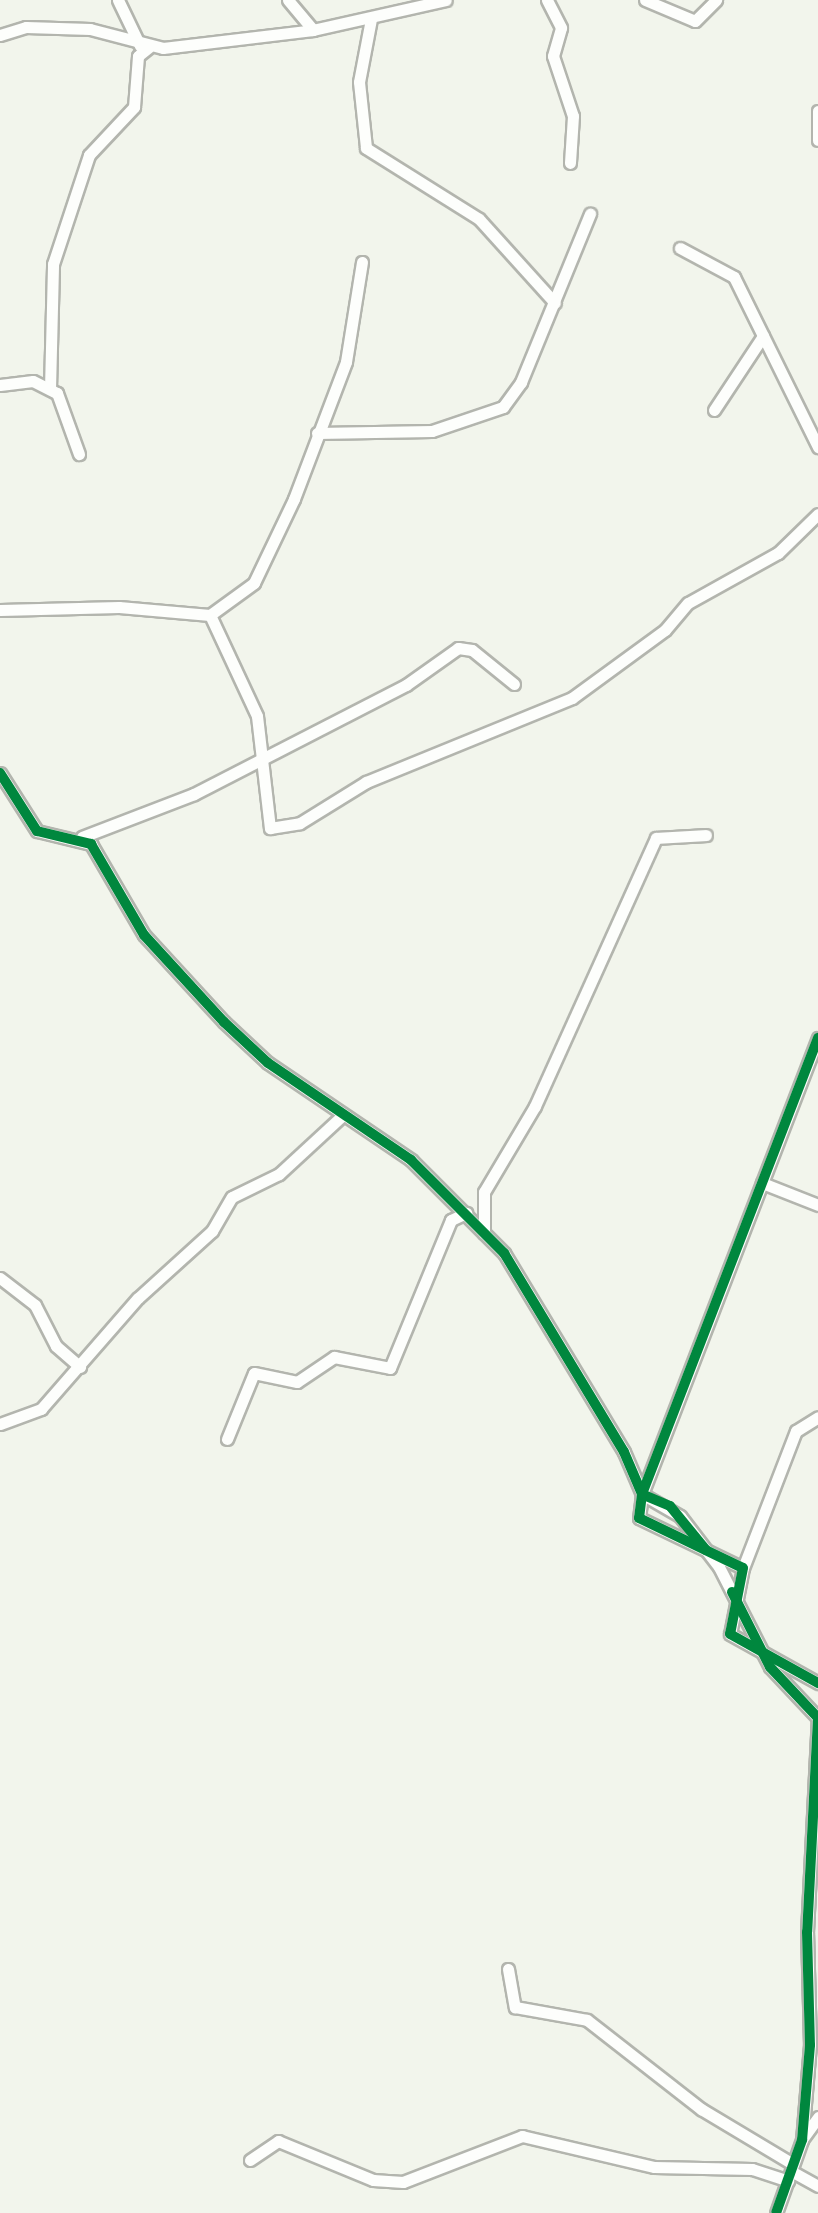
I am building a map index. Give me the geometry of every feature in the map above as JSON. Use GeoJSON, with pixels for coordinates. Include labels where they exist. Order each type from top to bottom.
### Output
{"type":"FeatureCollection","features":[{"type":"Feature","properties":{"kind":"street"},"geometry":{"type":"LineString","coordinates":[[118,0],[145,47]]}},
{"type":"Feature","properties":{"kind":"street"},"geometry":{"type":"LineString","coordinates":[[288,0],[313,30]]}},
{"type":"Feature","properties":{"kind":"street"},"geometry":{"type":"LineString","coordinates":[[3,32],[90,29],[145,47],[313,30],[446,0]]}},
{"type":"Feature","properties":{"kind":"street"},"geometry":{"type":"LineString","coordinates":[[547,0],[561,28],[553,56],[573,116],[570,163]]}},
{"type":"Feature","properties":{"kind":"street"},"geometry":{"type":"LineString","coordinates":[[644,0],[695,21],[716,0]]}},
{"type":"Feature","properties":{"kind":"street"},"geometry":{"type":"LineString","coordinates":[[371,19],[359,82],[366,148],[479,219],[555,303]]}},
{"type":"Feature","properties":{"kind":"street"},"geometry":{"type":"LineString","coordinates":[[50,389],[53,264],[89,155],[134,107],[138,56],[145,47]]}},
{"type":"Feature","properties":{"kind":"street"},"geometry":{"type":"LineString","coordinates":[[818,111],[818,140]]}},
{"type":"Feature","properties":{"kind":"street"},"geometry":{"type":"LineString","coordinates":[[317,433],[432,431],[495,412],[522,382],[590,214]]}},
{"type":"Feature","properties":{"kind":"street"},"geometry":{"type":"LineString","coordinates":[[680,248],[734,276],[818,447]]}},
{"type":"Feature","properties":{"kind":"street"},"geometry":{"type":"LineString","coordinates":[[0,610],[95,606],[210,616],[261,572],[346,362],[362,262]]}},
{"type":"Feature","properties":{"kind":"street"},"geometry":{"type":"LineString","coordinates":[[714,410],[763,336]]}},
{"type":"Feature","properties":{"kind":"street"},"geometry":{"type":"LineString","coordinates":[[0,385],[32,381],[50,389],[66,406],[78,454]]}},
{"type":"Feature","properties":{"kind":"street"},"geometry":{"type":"LineString","coordinates":[[210,616],[257,716],[270,828],[300,823],[366,782],[572,698],[666,630],[688,604],[778,553],[818,514]]}},
{"type":"Feature","properties":{"kind":"street"},"geometry":{"type":"LineString","coordinates":[[0,773],[37,831],[82,837],[260,758],[406,685],[458,648],[472,650],[514,684]]}},
{"type":"Feature","properties":{"kind":"street"},"geometry":{"type":"LineString","coordinates":[[484,1233],[484,1192],[535,1106],[656,838],[706,835]]}},
{"type":"Feature","properties":{"kind":"street"},"geometry":{"type":"LineString","coordinates":[[82,837],[144,935],[193,990],[268,1063],[411,1160],[514,1266],[642,1494],[670,1506],[705,1549],[768,1657],[818,1718],[806,1932],[810,2045],[802,2140],[776,2213]]}},
{"type":"Feature","properties":{"kind":"street"},"geometry":{"type":"LineString","coordinates":[[743,1568],[644,1523],[642,1494],[818,1038]]}},
{"type":"Feature","properties":{"kind":"street"},"geometry":{"type":"LineString","coordinates":[[0,1424],[41,1409],[138,1298],[212,1231],[232,1197],[278,1174],[343,1115]]}},
{"type":"Feature","properties":{"kind":"street"},"geometry":{"type":"LineString","coordinates":[[762,1183],[818,1205]]}},
{"type":"Feature","properties":{"kind":"street"},"geometry":{"type":"LineString","coordinates":[[228,1439],[254,1372],[298,1382],[334,1357],[390,1368],[451,1220],[466,1213]]}},
{"type":"Feature","properties":{"kind":"street"},"geometry":{"type":"LineString","coordinates":[[0,1278],[35,1305],[56,1346],[80,1367]]}},
{"type":"Feature","properties":{"kind":"street"},"geometry":{"type":"LineString","coordinates":[[818,1417],[796,1431],[743,1568],[730,1634],[818,1683]]}},
{"type":"Feature","properties":{"kind":"street"},"geometry":{"type":"LineString","coordinates":[[806,1932],[818,1917]]}},
{"type":"Feature","properties":{"kind":"street"},"geometry":{"type":"LineString","coordinates":[[508,1969],[515,2007],[587,2020],[700,2109],[791,2172],[818,2186]]}},
{"type":"Feature","properties":{"kind":"street"},"geometry":{"type":"LineString","coordinates":[[802,2140],[818,2117]]}},
{"type":"Feature","properties":{"kind":"street"},"geometry":{"type":"LineString","coordinates":[[250,2160],[278,2141],[373,2180],[402,2182],[522,2136],[654,2167],[791,2172]]}},
{"type":"Feature","properties":{"kind":"cycle path"},"geometry":{"type":"LineString","coordinates":[[0,773],[37,831],[91,844],[144,935],[224,1022],[268,1063],[411,1160],[504,1253],[624,1452],[642,1494],[639,1518],[743,1568],[730,1634],[818,1683]]}},
{"type":"Feature","properties":{"kind":"cycle path"},"geometry":{"type":"LineString","coordinates":[[706,1550],[670,1506],[642,1494],[818,1038]]}},
{"type":"Feature","properties":{"kind":"cycle path"},"geometry":{"type":"LineString","coordinates":[[732,1592],[770,1667],[818,1718],[807,1932],[810,2045],[802,2140],[776,2213]]}}]}
